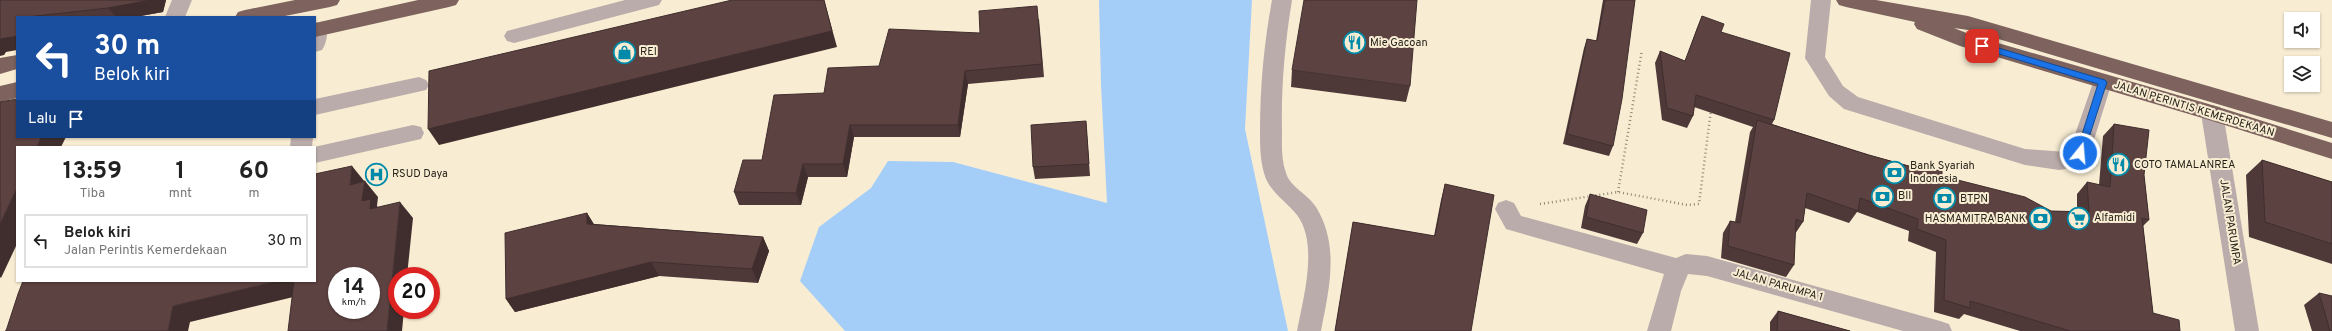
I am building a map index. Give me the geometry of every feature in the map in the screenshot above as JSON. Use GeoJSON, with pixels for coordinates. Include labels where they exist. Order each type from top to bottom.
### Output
{"type":"FeatureCollection","features":[{"type":"Feature","properties":{"kind":"highway"},"geometry":{"type":"LineString","coordinates":[[250,16],[330,0]]}},
{"type":"Feature","properties":{"kind":"highway"},"geometry":{"type":"LineString","coordinates":[[320,32],[334,0]]}},
{"type":"Feature","properties":{"kind":"highway"},"geometry":{"type":"LineString","coordinates":[[320,32],[449,0]]}},
{"type":"Feature","properties":{"kind":"highway","name":"JALAN PERINTIS KEMERDEKAAN"},"geometry":{"type":"LineString","coordinates":[[1846,0],[1898,12],[1968,23],[2332,130]]}},
{"type":"Feature","properties":{"kind":"highway","name":"JALAN PERINTIS KEMERDEKAAN"},"geometry":{"type":"LineString","coordinates":[[1898,12],[1967,42],[2102,82],[2212,112],[2332,151]]}},
{"type":"Feature","properties":{"kind":"highway"},"geometry":{"type":"LineString","coordinates":[[0,66],[16,62]]}},
{"type":"Feature","properties":{"kind":"highway"},"geometry":{"type":"LineString","coordinates":[[0,94],[16,90]]}},
{"type":"Feature","properties":{"kind":"street"},"geometry":{"type":"LineString","coordinates":[[175,16],[182,0]]}},
{"type":"Feature","properties":{"kind":"street"},"geometry":{"type":"LineString","coordinates":[[514,36],[652,0]]}},
{"type":"Feature","properties":{"kind":"street"},"geometry":{"type":"LineString","coordinates":[[1282,0],[1270,88],[1272,160],[1275,176],[1281,185],[1308,211],[1315,225],[1319,254],[1310,331]]}},
{"type":"Feature","properties":{"kind":"street"},"geometry":{"type":"LineString","coordinates":[[1821,0],[1815,58],[1836,91],[1851,103],[2025,158],[2059,161],[2072,160],[2080,153],[2102,82]]}},
{"type":"Feature","properties":{"kind":"street"},"geometry":{"type":"LineString","coordinates":[[316,107],[419,85]]}},
{"type":"Feature","properties":{"kind":"street","name":"JALAN PARUMPA"},"geometry":{"type":"LineString","coordinates":[[2212,112],[2247,331]]}},
{"type":"Feature","properties":{"kind":"street"},"geometry":{"type":"LineString","coordinates":[[316,154],[413,133]]}},
{"type":"Feature","properties":{"kind":"street"},"geometry":{"type":"LineString","coordinates":[[1506,209],[1510,219],[1514,223],[1678,268],[1669,291],[1659,331]]}},
{"type":"Feature","properties":{"kind":"street","name":"JALAN PARUMPA 1"},"geometry":{"type":"LineString","coordinates":[[1678,268],[1686,264],[1707,266],[1940,331]]}},
{"type":"Feature","properties":{"kind":"path"},"geometry":{"type":"LineString","coordinates":[[1618,192],[1642,50]]}},
{"type":"Feature","properties":{"kind":"path"},"geometry":{"type":"LineString","coordinates":[[1506,209],[1618,192],[1688,205],[1699,204],[1701,200],[1712,102]]}},
{"type":"Feature","properties":{"kind":"water"},"geometry":{"type":"Polygon","coordinates":[[[1099,0],[1252,0],[1245,129],[1288,331],[845,331],[800,281],[819,227],[871,188],[888,161],[953,162],[1107,203],[1101,85],[1099,0]]]}},
{"type":"Feature","properties":{"kind":"building"},"geometry":{"type":"Polygon","coordinates":[[[0,0],[151,0],[108,8],[36,16],[16,16],[16,36],[0,39],[0,0]]]}},
{"type":"Feature","properties":{"kind":"building"},"geometry":{"type":"Polygon","coordinates":[[[732,0],[824,0],[832,31],[428,129],[429,71],[732,0]]]}},
{"type":"Feature","properties":{"kind":"building","name":"Mie Gacoan"},"geometry":{"type":"Polygon","coordinates":[[[1304,0],[1417,0],[1410,86],[1292,70],[1304,0]]]}},
{"type":"Feature","properties":{"kind":"building"},"geometry":{"type":"Polygon","coordinates":[[[1605,0],[1635,0],[1622,99],[1613,146],[1567,134],[1587,39],[1597,41],[1605,0]]]}},
{"type":"Feature","properties":{"kind":"building"},"geometry":{"type":"Polygon","coordinates":[[[1037,6],[1042,64],[965,71],[958,125],[850,125],[843,164],[803,164],[796,193],[734,192],[743,160],[762,160],[774,95],[824,93],[828,68],[879,66],[889,29],[980,33],[979,11],[1037,6]]]}},
{"type":"Feature","properties":{"kind":"building"},"geometry":{"type":"Polygon","coordinates":[[[1702,16],[1724,24],[1721,32],[1790,53],[1774,120],[1696,95],[1693,116],[1667,108],[1660,51],[1685,61],[1702,16]]]}},
{"type":"Feature","properties":{"kind":"building"},"geometry":{"type":"Polygon","coordinates":[[[16,99],[16,138],[41,138],[37,146],[16,146],[16,190],[0,224],[0,102],[16,99]]]}},
{"type":"Feature","properties":{"kind":"building"},"geometry":{"type":"Polygon","coordinates":[[[1757,120],[1919,169],[1919,166],[1942,171],[1942,176],[2025,197],[2051,211],[2089,212],[2087,182],[2110,187],[2114,124],[2149,130],[2144,175],[2149,220],[2142,218],[2153,313],[2179,320],[2180,331],[2070,331],[1970,301],[1970,308],[1944,300],[1946,240],[1917,229],[1918,219],[1860,198],[1858,211],[1807,193],[1803,222],[1796,219],[1794,265],[1728,246],[1730,221],[1740,223],[1757,120]]]}},
{"type":"Feature","properties":{"kind":"building"},"geometry":{"type":"Polygon","coordinates":[[[1086,121],[1089,164],[1033,167],[1031,125],[1086,121]]]}},
{"type":"Feature","properties":{"kind":"building"},"geometry":{"type":"Polygon","coordinates":[[[2262,160],[2332,182],[2332,244],[2265,222],[2262,160]]]}},
{"type":"Feature","properties":{"kind":"building"},"geometry":{"type":"Polygon","coordinates":[[[352,166],[350,185],[365,181],[362,201],[371,199],[370,209],[400,202],[393,267],[388,267],[387,331],[288,331],[294,282],[316,282],[316,174],[352,166]]]}},
{"type":"Feature","properties":{"kind":"building"},"geometry":{"type":"Polygon","coordinates":[[[1445,184],[1494,195],[1471,331],[1335,331],[1353,222],[1435,236],[1445,184]]]}},
{"type":"Feature","properties":{"kind":"building"},"geometry":{"type":"Polygon","coordinates":[[[1590,194],[1647,210],[1643,233],[1586,217],[1590,194]]]}},
{"type":"Feature","properties":{"kind":"building"},"geometry":{"type":"Polygon","coordinates":[[[587,213],[587,224],[763,237],[752,269],[651,262],[506,299],[505,233],[587,213]]]}},
{"type":"Feature","properties":{"kind":"building"},"geometry":{"type":"Polygon","coordinates":[[[23,282],[274,282],[173,306],[168,331],[6,331],[23,282]]]}},
{"type":"Feature","properties":{"kind":"building"},"geometry":{"type":"Polygon","coordinates":[[[2319,293],[2332,296],[2332,331],[2330,331],[2319,293]]]}},
{"type":"Feature","properties":{"kind":"building"},"geometry":{"type":"Polygon","coordinates":[[[1778,311],[1850,331],[1777,331],[1778,311]]]}},
{"type":"Feature","properties":{"kind":"place","name":"Mie Gacoan"},"geometry":{"type":"Point","coordinates":[1354,43]}},
{"type":"Feature","properties":{"kind":"place","name":"REI"},"geometry":{"type":"Point","coordinates":[624,52]}},
{"type":"Feature","properties":{"kind":"place","name":"COTO TAMALANREA"},"geometry":{"type":"Point","coordinates":[2118,165]}},
{"type":"Feature","properties":{"kind":"place","name":"Bank Syariah Indonesia"},"geometry":{"type":"Point","coordinates":[1895,172]}},
{"type":"Feature","properties":{"kind":"place","name":"RSUD Daya"},"geometry":{"type":"Point","coordinates":[376,174]}},
{"type":"Feature","properties":{"kind":"place","name":"BII"},"geometry":{"type":"Point","coordinates":[1882,196]}},
{"type":"Feature","properties":{"kind":"place","name":"BTPN"},"geometry":{"type":"Point","coordinates":[1944,199]}},
{"type":"Feature","properties":{"kind":"place","name":"Alfamidi"},"geometry":{"type":"Point","coordinates":[2078,218]}},
{"type":"Feature","properties":{"kind":"place","name":"HASMAMITRA BANK"},"geometry":{"type":"Point","coordinates":[2041,219]}},
{"type":"Feature","properties":{"kind":"route"},"geometry":{"type":"LineString","coordinates":[[1982,46],[2102,82],[2080,153]]}}]}
